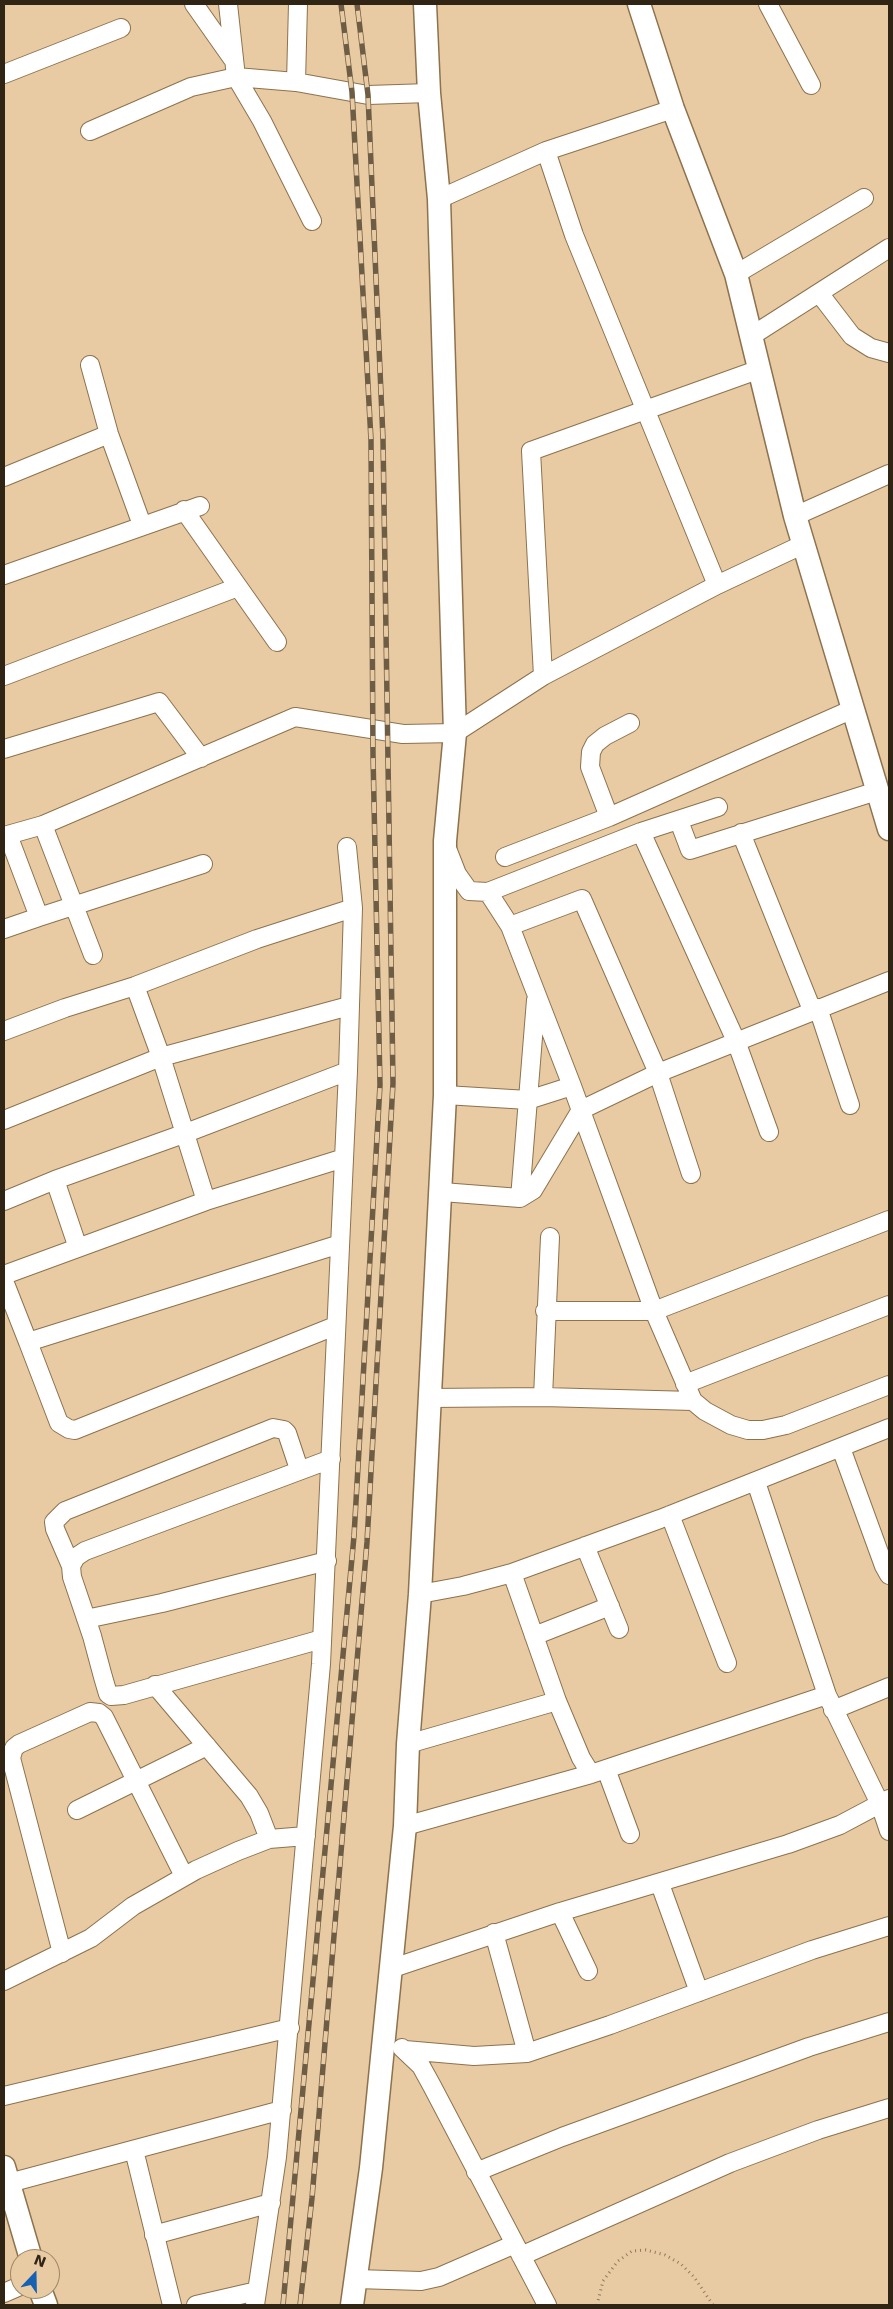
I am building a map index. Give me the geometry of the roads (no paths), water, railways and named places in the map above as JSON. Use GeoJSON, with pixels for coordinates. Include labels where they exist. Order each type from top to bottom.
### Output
{"type":"FeatureCollection","features":[{"type":"Feature","properties":{"kind":"street"},"geometry":{"type":"LineString","coordinates":[[194,4],[235,69],[312,221]]}},
{"type":"Feature","properties":{"kind":"street"},"geometry":{"type":"LineString","coordinates":[[228,4],[235,69]]}},
{"type":"Feature","properties":{"kind":"street"},"geometry":{"type":"LineString","coordinates":[[296,82],[298,4]]}},
{"type":"Feature","properties":{"kind":"street"},"geometry":{"type":"LineString","coordinates":[[352,2305],[385,2036],[405,1826],[408,1744],[420,1594],[429,1398],[442,1192],[445,1095],[444,841],[455,733],[439,199],[429,93],[427,4]]}},
{"type":"Feature","properties":{"kind":"street"},"geometry":{"type":"LineString","coordinates":[[639,4],[673,109],[736,274],[753,335],[795,516],[829,622],[852,709],[889,829]]}},
{"type":"Feature","properties":{"kind":"street"},"geometry":{"type":"LineString","coordinates":[[768,4],[811,85]]}},
{"type":"Feature","properties":{"kind":"street"},"geometry":{"type":"LineString","coordinates":[[4,74],[120,28]]}},
{"type":"Feature","properties":{"kind":"street"},"geometry":{"type":"LineString","coordinates":[[90,131],[235,69],[368,95],[429,93]]}},
{"type":"Feature","properties":{"kind":"street"},"geometry":{"type":"LineString","coordinates":[[439,199],[546,151],[673,109]]}},
{"type":"Feature","properties":{"kind":"street"},"geometry":{"type":"LineString","coordinates":[[546,151],[574,235],[717,585]]}},
{"type":"Feature","properties":{"kind":"street"},"geometry":{"type":"LineString","coordinates":[[736,274],[864,198]]}},
{"type":"Feature","properties":{"kind":"street"},"geometry":{"type":"LineString","coordinates":[[753,335],[889,248]]}},
{"type":"Feature","properties":{"kind":"street"},"geometry":{"type":"LineString","coordinates":[[819,293],[852,336],[871,348],[889,353]]}},
{"type":"Feature","properties":{"kind":"street"},"geometry":{"type":"LineString","coordinates":[[90,365],[109,434],[142,525]]}},
{"type":"Feature","properties":{"kind":"street"},"geometry":{"type":"LineString","coordinates":[[543,676],[531,451],[760,368]]}},
{"type":"Feature","properties":{"kind":"street"},"geometry":{"type":"LineString","coordinates":[[4,477],[109,434]]}},
{"type":"Feature","properties":{"kind":"street"},"geometry":{"type":"LineString","coordinates":[[795,516],[889,474]]}},
{"type":"Feature","properties":{"kind":"street"},"geometry":{"type":"LineString","coordinates":[[4,575],[192,508],[238,587],[277,642]]}},
{"type":"Feature","properties":{"kind":"street"},"geometry":{"type":"LineString","coordinates":[[39,917],[6,836],[43,825],[295,717],[387,732],[455,733],[543,676],[717,585],[804,544]]}},
{"type":"Feature","properties":{"kind":"street"},"geometry":{"type":"LineString","coordinates":[[4,676],[238,587]]}},
{"type":"Feature","properties":{"kind":"street"},"geometry":{"type":"LineString","coordinates":[[4,750],[159,702],[201,758]]}},
{"type":"Feature","properties":{"kind":"street"},"geometry":{"type":"LineString","coordinates":[[505,857],[609,817],[852,709]]}},
{"type":"Feature","properties":{"kind":"street"},"geometry":{"type":"LineString","coordinates":[[609,817],[590,767],[591,752],[595,744],[605,736],[630,723]]}},
{"type":"Feature","properties":{"kind":"street"},"geometry":{"type":"LineString","coordinates":[[679,821],[690,850],[877,791]]}},
{"type":"Feature","properties":{"kind":"street"},"geometry":{"type":"LineString","coordinates":[[444,841],[457,874],[468,890],[488,892],[641,832],[679,821],[718,806]]}},
{"type":"Feature","properties":{"kind":"street"},"geometry":{"type":"LineString","coordinates":[[43,825],[93,955]]}},
{"type":"Feature","properties":{"kind":"street"},"geometry":{"type":"LineString","coordinates":[[641,832],[736,1041],[769,1132]]}},
{"type":"Feature","properties":{"kind":"street"},"geometry":{"type":"LineString","coordinates":[[741,833],[815,1009],[850,1105]]}},
{"type":"Feature","properties":{"kind":"street"},"geometry":{"type":"LineString","coordinates":[[196,2305],[256,2298],[282,2110],[306,1836],[327,1561],[353,908],[347,847]]}},
{"type":"Feature","properties":{"kind":"street"},"geometry":{"type":"LineString","coordinates":[[4,929],[203,864]]}},
{"type":"Feature","properties":{"kind":"street"},"geometry":{"type":"LineString","coordinates":[[488,892],[510,926],[581,1110],[654,1311],[693,1401],[731,1425],[748,1430],[763,1430],[786,1425],[889,1385]]}},
{"type":"Feature","properties":{"kind":"street"},"geometry":{"type":"LineString","coordinates":[[510,926],[582,899],[658,1073],[691,1174]]}},
{"type":"Feature","properties":{"kind":"street"},"geometry":{"type":"LineString","coordinates":[[4,1031],[65,1008],[135,986],[257,939],[353,908]]}},
{"type":"Feature","properties":{"kind":"street"},"geometry":{"type":"LineString","coordinates":[[442,1192],[520,1198],[533,1190],[581,1110],[658,1073],[889,981]]}},
{"type":"Feature","properties":{"kind":"street"},"geometry":{"type":"LineString","coordinates":[[135,986],[186,1133],[206,1201]]}},
{"type":"Feature","properties":{"kind":"street"},"geometry":{"type":"LineString","coordinates":[[520,1198],[536,994]]}},
{"type":"Feature","properties":{"kind":"street"},"geometry":{"type":"LineString","coordinates":[[4,1120],[161,1058],[349,1006]]}},
{"type":"Feature","properties":{"kind":"street"},"geometry":{"type":"LineString","coordinates":[[4,1202],[55,1180],[186,1133],[348,1070]]}},
{"type":"Feature","properties":{"kind":"street"},"geometry":{"type":"LineString","coordinates":[[445,1095],[528,1100],[572,1086]]}},
{"type":"Feature","properties":{"kind":"street"},"geometry":{"type":"LineString","coordinates":[[4,1275],[206,1201],[344,1158]]}},
{"type":"Feature","properties":{"kind":"street"},"geometry":{"type":"LineString","coordinates":[[55,1180],[78,1248]]}},
{"type":"Feature","properties":{"kind":"street"},"geometry":{"type":"LineString","coordinates":[[545,1311],[654,1311],[889,1220]]}},
{"type":"Feature","properties":{"kind":"street"},"geometry":{"type":"LineString","coordinates":[[543,1397],[545,1311],[550,1238]]}},
{"type":"Feature","properties":{"kind":"street"},"geometry":{"type":"LineString","coordinates":[[28,1342],[340,1244]]}},
{"type":"Feature","properties":{"kind":"street"},"geometry":{"type":"LineString","coordinates":[[4,1281],[59,1423],[75,1430],[335,1326]]}},
{"type":"Feature","properties":{"kind":"street"},"geometry":{"type":"LineString","coordinates":[[685,1384],[889,1305]]}},
{"type":"Feature","properties":{"kind":"street"},"geometry":{"type":"LineString","coordinates":[[429,1398],[543,1397],[693,1401]]}},
{"type":"Feature","properties":{"kind":"street"},"geometry":{"type":"LineString","coordinates":[[299,1469],[287,1433],[284,1430],[273,1428],[64,1511],[54,1522],[54,1529],[71,1566],[72,1577],[108,1694],[115,1696],[322,1640]]}},
{"type":"Feature","properties":{"kind":"street"},"geometry":{"type":"LineString","coordinates":[[420,1594],[463,1586],[512,1572],[670,1515],[889,1428]]}},
{"type":"Feature","properties":{"kind":"street"},"geometry":{"type":"LineString","coordinates":[[841,1448],[889,1575]]}},
{"type":"Feature","properties":{"kind":"street"},"geometry":{"type":"LineString","coordinates":[[71,1566],[76,1557],[85,1551],[331,1458]]}},
{"type":"Feature","properties":{"kind":"street"},"geometry":{"type":"LineString","coordinates":[[756,1482],[830,1703],[885,1802],[889,1831]]}},
{"type":"Feature","properties":{"kind":"street"},"geometry":{"type":"LineString","coordinates":[[670,1515],[727,1663]]}},
{"type":"Feature","properties":{"kind":"street"},"geometry":{"type":"LineString","coordinates":[[585,1546],[619,1629]]}},
{"type":"Feature","properties":{"kind":"street"},"geometry":{"type":"LineString","coordinates":[[86,1619],[162,1603],[327,1561]]}},
{"type":"Feature","properties":{"kind":"street"},"geometry":{"type":"LineString","coordinates":[[512,1572],[557,1701],[581,1758],[598,1772],[630,1834]]}},
{"type":"Feature","properties":{"kind":"street"},"geometry":{"type":"LineString","coordinates":[[534,1636],[610,1606]]}},
{"type":"Feature","properties":{"kind":"street"},"geometry":{"type":"LineString","coordinates":[[155,1685],[254,1804],[264,1823],[268,1840]]}},
{"type":"Feature","properties":{"kind":"street"},"geometry":{"type":"LineString","coordinates":[[405,1826],[889,1687]]}},
{"type":"Feature","properties":{"kind":"street"},"geometry":{"type":"LineString","coordinates":[[408,1744],[557,1701]]}},
{"type":"Feature","properties":{"kind":"street"},"geometry":{"type":"LineString","coordinates":[[62,1953],[11,1752],[19,1744],[90,1712],[99,1713],[104,1717],[184,1876]]}},
{"type":"Feature","properties":{"kind":"street"},"geometry":{"type":"LineString","coordinates":[[77,1810],[207,1746]]}},
{"type":"Feature","properties":{"kind":"street"},"geometry":{"type":"LineString","coordinates":[[390,1969],[560,1912],[660,1884],[812,1835],[885,1802]]}},
{"type":"Feature","properties":{"kind":"street"},"geometry":{"type":"LineString","coordinates":[[4,1982],[91,1938],[133,1906],[184,1876],[238,1851],[268,1840],[306,1836]]}},
{"type":"Feature","properties":{"kind":"street"},"geometry":{"type":"LineString","coordinates":[[660,1884],[699,1992]]}},
{"type":"Feature","properties":{"kind":"street"},"geometry":{"type":"LineString","coordinates":[[560,1912],[588,1971]]}},
{"type":"Feature","properties":{"kind":"street"},"geometry":{"type":"LineString","coordinates":[[405,2050],[474,2056],[527,2052],[610,2026],[812,1950],[889,1926]]}},
{"type":"Feature","properties":{"kind":"street"},"geometry":{"type":"LineString","coordinates":[[494,1933],[527,2052]]}},
{"type":"Feature","properties":{"kind":"street"},"geometry":{"type":"LineString","coordinates":[[476,2172],[562,2137],[791,2054],[889,2022]]}},
{"type":"Feature","properties":{"kind":"street"},"geometry":{"type":"LineString","coordinates":[[4,2096],[290,2028]]}},
{"type":"Feature","properties":{"kind":"street"},"geometry":{"type":"LineString","coordinates":[[385,2036],[405,2050],[421,2066],[547,2305]]}},
{"type":"Feature","properties":{"kind":"street"},"geometry":{"type":"LineString","coordinates":[[356,2278],[414,2281],[440,2277],[518,2250],[730,2163],[818,2130],[889,2108]]}},
{"type":"Feature","properties":{"kind":"street"},"geometry":{"type":"LineString","coordinates":[[28,2249],[6,2175],[134,2150],[282,2110]]}},
{"type":"Feature","properties":{"kind":"street"},"geometry":{"type":"LineString","coordinates":[[134,2150],[172,2305]]}},
{"type":"Feature","properties":{"kind":"street"},"geometry":{"type":"LineString","coordinates":[[154,2235],[270,2203]]}},
{"type":"Feature","properties":{"kind":"railway"},"geometry":{"type":"LineString","coordinates":[[283,2305],[354,1536],[380,1085],[373,755],[371,440],[352,92],[341,4]]}},
{"type":"Feature","properties":{"kind":"railway"},"geometry":{"type":"LineString","coordinates":[[300,2305],[312,2198],[367,1542],[393,1083],[383,439],[368,95],[357,4]]}}]}
